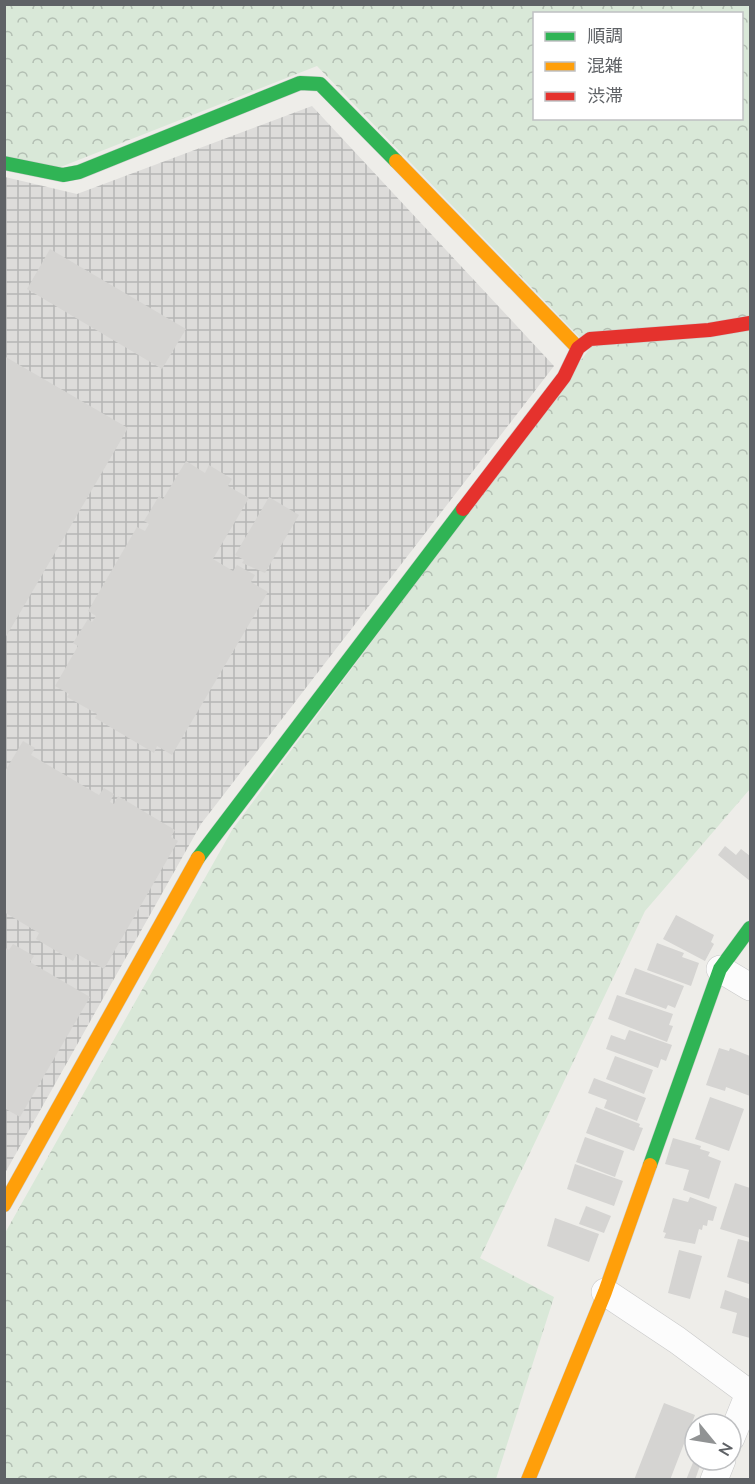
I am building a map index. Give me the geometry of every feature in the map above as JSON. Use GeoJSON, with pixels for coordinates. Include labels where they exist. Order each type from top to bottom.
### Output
{"type":"FeatureCollection","features":[{"type":"Feature","properties":{"kind":"street"},"geometry":{"type":"LineString","coordinates":[[4,163],[63,175],[79,172],[300,83],[320,84],[578,348]]}},
{"type":"Feature","properties":{"kind":"street"},"geometry":{"type":"LineString","coordinates":[[4,1205],[204,847],[564,377],[578,348],[590,339],[709,330],[750,323]]}},
{"type":"Feature","properties":{"kind":"street"},"geometry":{"type":"LineString","coordinates":[[528,1479],[605,1292],[720,969],[750,928]]}},
{"type":"Feature","properties":{"kind":"street"},"geometry":{"type":"LineString","coordinates":[[720,969],[750,987]]}},
{"type":"Feature","properties":{"kind":"street"},"geometry":{"type":"LineString","coordinates":[[605,1292],[750,1392],[742,1412]]}},
{"type":"Feature","properties":{"kind":"shaded area"},"geometry":{"type":"Polygon","coordinates":[[[312,106],[554,366],[201,824],[5,1173],[5,177],[77,194],[312,106]]]}},
{"type":"Feature","properties":{"kind":"green space"},"geometry":{"type":"Polygon","coordinates":[[[5,5],[750,5],[750,789],[645,911],[480,1258],[554,1297],[496,1479],[5,1479],[5,1233],[232,830],[590,348],[317,66],[53,170],[5,160],[5,5]]]}},
{"type":"Feature","properties":{"kind":"building"},"geometry":{"type":"Polygon","coordinates":[[[50,249],[186,329],[162,369],[27,289],[50,249]]]}},
{"type":"Feature","properties":{"kind":"building"},"geometry":{"type":"Polygon","coordinates":[[[4,356],[128,428],[4,640],[4,356]]]}},
{"type":"Feature","properties":{"kind":"building"},"geometry":{"type":"Polygon","coordinates":[[[186,461],[205,473],[209,465],[232,479],[228,486],[249,498],[213,559],[233,571],[237,565],[255,575],[251,582],[268,592],[172,755],[157,746],[154,753],[95,718],[97,714],[67,697],[69,694],[55,686],[78,646],[73,643],[88,619],[92,622],[96,616],[88,611],[137,527],[145,531],[149,524],[144,521],[159,496],[163,499],[186,461]]]}},
{"type":"Feature","properties":{"kind":"building"},"geometry":{"type":"Polygon","coordinates":[[[269,497],[299,515],[265,573],[242,563],[244,560],[235,555],[269,497]]]}},
{"type":"Feature","properties":{"kind":"building"},"geometry":{"type":"Polygon","coordinates":[[[23,741],[35,748],[31,755],[99,795],[104,788],[114,794],[110,802],[114,804],[118,796],[175,830],[171,837],[178,841],[104,969],[77,954],[73,961],[36,939],[39,933],[4,912],[4,773],[23,741]]]}},
{"type":"Feature","properties":{"kind":"building"},"geometry":{"type":"Polygon","coordinates":[[[725,846],[736,855],[741,849],[750,856],[750,881],[718,855],[725,846]]]}},
{"type":"Feature","properties":{"kind":"building"},"geometry":{"type":"Polygon","coordinates":[[[676,915],[714,935],[711,942],[714,944],[705,961],[663,939],[676,915]]]}},
{"type":"Feature","properties":{"kind":"building"},"geometry":{"type":"Polygon","coordinates":[[[657,943],[684,953],[682,957],[699,963],[691,986],[647,970],[657,943]]]}},
{"type":"Feature","properties":{"kind":"building"},"geometry":{"type":"Polygon","coordinates":[[[13,944],[34,956],[30,962],[90,997],[20,1117],[4,1108],[4,947],[9,950],[13,944]]]}},
{"type":"Feature","properties":{"kind":"building"},"geometry":{"type":"Polygon","coordinates":[[[635,968],[684,986],[675,1008],[668,1005],[666,1009],[625,994],[635,968]]]}},
{"type":"Feature","properties":{"kind":"building"},"geometry":{"type":"Polygon","coordinates":[[[617,995],[673,1014],[669,1025],[673,1026],[667,1042],[608,1019],[617,995]]]}},
{"type":"Feature","properties":{"kind":"building"},"geometry":{"type":"Polygon","coordinates":[[[629,1030],[672,1045],[666,1061],[661,1059],[658,1068],[606,1049],[611,1035],[625,1040],[629,1030]]]}},
{"type":"Feature","properties":{"kind":"building"},"geometry":{"type":"Polygon","coordinates":[[[719,1048],[729,1051],[730,1048],[750,1056],[750,1096],[726,1087],[725,1091],[706,1085],[719,1048]]]}},
{"type":"Feature","properties":{"kind":"building"},"geometry":{"type":"Polygon","coordinates":[[[615,1056],[653,1070],[644,1094],[606,1079],[615,1056]]]}},
{"type":"Feature","properties":{"kind":"building"},"geometry":{"type":"Polygon","coordinates":[[[594,1078],[646,1098],[637,1121],[604,1108],[607,1100],[588,1093],[594,1078]]]}},
{"type":"Feature","properties":{"kind":"building"},"geometry":{"type":"Polygon","coordinates":[[[710,1097],[744,1109],[729,1151],[695,1139],[710,1097]]]}},
{"type":"Feature","properties":{"kind":"building"},"geometry":{"type":"Polygon","coordinates":[[[596,1107],[640,1124],[639,1127],[643,1128],[634,1151],[586,1133],[596,1107]]]}},
{"type":"Feature","properties":{"kind":"building"},"geometry":{"type":"Polygon","coordinates":[[[585,1137],[624,1151],[615,1177],[576,1162],[585,1137]]]}},
{"type":"Feature","properties":{"kind":"building"},"geometry":{"type":"Polygon","coordinates":[[[673,1138],[701,1146],[700,1149],[710,1152],[708,1156],[721,1161],[709,1199],[683,1190],[689,1170],[665,1164],[673,1138]]]}},
{"type":"Feature","properties":{"kind":"building"},"geometry":{"type":"Polygon","coordinates":[[[575,1164],[623,1181],[614,1206],[567,1189],[575,1164]]]}},
{"type":"Feature","properties":{"kind":"building"},"geometry":{"type":"Polygon","coordinates":[[[735,1183],[750,1188],[750,1238],[720,1229],[735,1183]]]}},
{"type":"Feature","properties":{"kind":"building"},"geometry":{"type":"Polygon","coordinates":[[[690,1197],[717,1207],[713,1221],[708,1220],[707,1226],[703,1225],[702,1230],[699,1229],[695,1244],[664,1238],[666,1233],[663,1232],[673,1198],[688,1202],[690,1197]]]}},
{"type":"Feature","properties":{"kind":"building"},"geometry":{"type":"Polygon","coordinates":[[[586,1206],[611,1216],[604,1233],[579,1224],[586,1206]]]}},
{"type":"Feature","properties":{"kind":"building"},"geometry":{"type":"Polygon","coordinates":[[[555,1218],[599,1234],[589,1262],[547,1246],[555,1218]]]}},
{"type":"Feature","properties":{"kind":"building"},"geometry":{"type":"Polygon","coordinates":[[[738,1239],[750,1242],[749,1284],[727,1277],[738,1239]]]}},
{"type":"Feature","properties":{"kind":"building"},"geometry":{"type":"Polygon","coordinates":[[[679,1250],[702,1256],[690,1299],[668,1293],[679,1250]]]}},
{"type":"Feature","properties":{"kind":"building"},"geometry":{"type":"Polygon","coordinates":[[[725,1290],[750,1299],[750,1338],[732,1333],[737,1313],[720,1308],[725,1290]]]}},
{"type":"Feature","properties":{"kind":"building"},"geometry":{"type":"Polygon","coordinates":[[[664,1403],[687,1412],[683,1412],[683,1446],[670,1480],[634,1480],[664,1403]]]}},
{"type":"Feature","properties":{"kind":"building"},"geometry":{"type":"Polygon","coordinates":[[[689,1472],[698,1472],[695,1480],[686,1480],[689,1472]]]}},
{"type":"Feature","properties":{"kind":"traffic: fast"},"geometry":{"type":"LineString","coordinates":[[4,163],[63,175],[79,172],[300,83],[320,84],[396,161]]}},
{"type":"Feature","properties":{"kind":"traffic: fast"},"geometry":{"type":"LineString","coordinates":[[198,858],[463,509]]}},
{"type":"Feature","properties":{"kind":"traffic: fast"},"geometry":{"type":"LineString","coordinates":[[650,1165],[720,969],[750,928]]}},
{"type":"Feature","properties":{"kind":"traffic: slow"},"geometry":{"type":"LineString","coordinates":[[396,161],[578,348]]}},
{"type":"Feature","properties":{"kind":"traffic: slow"},"geometry":{"type":"LineString","coordinates":[[4,1205],[198,858]]}},
{"type":"Feature","properties":{"kind":"traffic: slow"},"geometry":{"type":"LineString","coordinates":[[528,1480],[605,1292],[650,1165]]}},
{"type":"Feature","properties":{"kind":"traffic: jam"},"geometry":{"type":"LineString","coordinates":[[463,509],[564,377],[578,348],[590,339],[709,330],[750,323]]}}]}
